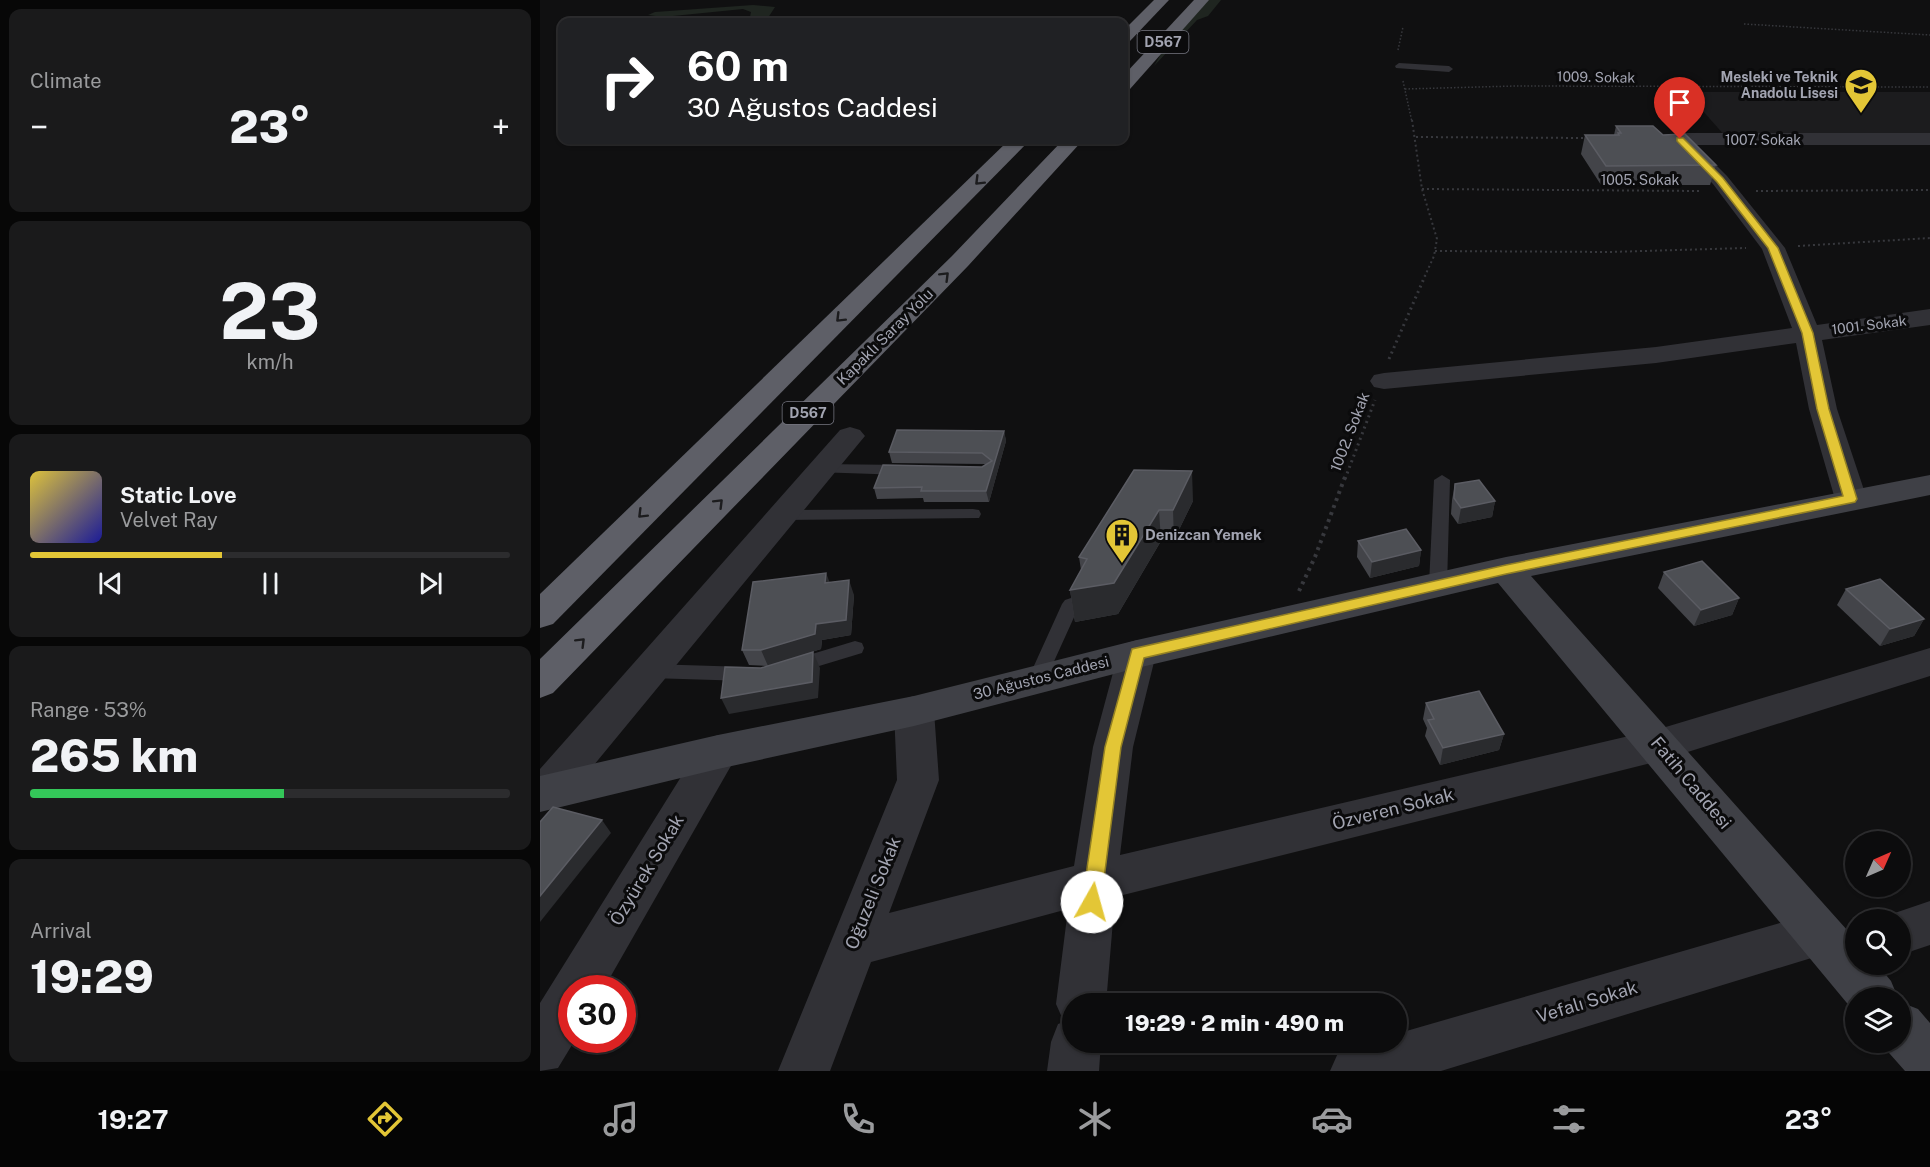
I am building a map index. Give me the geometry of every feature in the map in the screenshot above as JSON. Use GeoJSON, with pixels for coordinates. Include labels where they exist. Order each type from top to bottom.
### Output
{"type":"FeatureCollection","features":[{"type":"Feature","properties":{"kind":"highway","name":"D567"},"geometry":{"type":"LineString","coordinates":[[1128,34],[1162,0]]}},
{"type":"Feature","properties":{"kind":"highway","name":"D567"},"geometry":{"type":"LineString","coordinates":[[1128,81],[1202,0]]}},
{"type":"Feature","properties":{"kind":"highway","name":"D567"},"geometry":{"type":"LineString","coordinates":[[540,615],[1016,144]]}},
{"type":"Feature","properties":{"kind":"highway","name":"Kapaklı Saray Yolu"},"geometry":{"type":"LineString","coordinates":[[540,683],[960,261],[1069,144]]}},
{"type":"Feature","properties":{"kind":"street","name":"1007. Sokak"},"geometry":{"type":"LineString","coordinates":[[1728,191],[1705,163],[1680,139],[1930,139]]}},
{"type":"Feature","properties":{"kind":"street"},"geometry":{"type":"LineString","coordinates":[[1728,191],[1773,248],[1807,333],[1823,409],[1851,499]]}},
{"type":"Feature","properties":{"kind":"street","name":"1001. Sokak"},"geometry":{"type":"LineString","coordinates":[[1384,381],[1656,356],[1930,317]]}},
{"type":"Feature","properties":{"kind":"street"},"geometry":{"type":"LineString","coordinates":[[543,793],[850,436]]}},
{"type":"Feature","properties":{"kind":"street","name":"30 Ağustos Caddesi"},"geometry":{"type":"LineString","coordinates":[[543,793],[718,752],[914,711],[1137,654],[1438,585],[1851,499],[1930,485]]}},
{"type":"Feature","properties":{"kind":"street","name":"Fatih Caddesi"},"geometry":{"type":"LineString","coordinates":[[1506,570],[1837,946],[1866,987]]}},
{"type":"Feature","properties":{"kind":"street"},"geometry":{"type":"LineString","coordinates":[[1082,993],[1094,882],[1113,747],[1137,654]]}},
{"type":"Feature","properties":{"kind":"street","name":"Özveren Sokak"},"geometry":{"type":"LineString","coordinates":[[853,944],[1094,882],[1659,745],[1930,662]]}},
{"type":"Feature","properties":{"kind":"street","name":"Oğuzeli Sokak"},"geometry":{"type":"LineString","coordinates":[[804,1071],[918,780],[914,711]]}},
{"type":"Feature","properties":{"kind":"street","name":"Özyürek Sokak"},"geometry":{"type":"LineString","coordinates":[[585,975],[718,752]]}},
{"type":"Feature","properties":{"kind":"street"},"geometry":{"type":"LineString","coordinates":[[1911,929],[1930,922]]}},
{"type":"Feature","properties":{"kind":"street","name":"Vefalı Sokak"},"geometry":{"type":"LineString","coordinates":[[1356,1071],[1837,946]]}},
{"type":"Feature","properties":{"kind":"street"},"geometry":{"type":"LineString","coordinates":[[540,1050],[558,1020]]}},
{"type":"Feature","properties":{"kind":"street"},"geometry":{"type":"LineString","coordinates":[[1911,1039],[1930,1060]]}},
{"type":"Feature","properties":{"kind":"street"},"geometry":{"type":"LineString","coordinates":[[1073,1071],[1075,1053]]}},
{"type":"Feature","properties":{"kind":"lane"},"geometry":{"type":"LineString","coordinates":[[1399,66],[1449,69]]}},
{"type":"Feature","properties":{"kind":"lane"},"geometry":{"type":"LineString","coordinates":[[820,469],[914,471]]}},
{"type":"Feature","properties":{"kind":"lane"},"geometry":{"type":"LineString","coordinates":[[1438,585],[1442,480]]}},
{"type":"Feature","properties":{"kind":"lane"},"geometry":{"type":"LineString","coordinates":[[782,514],[973,514]]}},
{"type":"Feature","properties":{"kind":"lane"},"geometry":{"type":"LineString","coordinates":[[1037,679],[1071,604]]}},
{"type":"Feature","properties":{"kind":"lane"},"geometry":{"type":"LineString","coordinates":[[649,671],[773,673],[855,648]]}},
{"type":"Feature","properties":{"kind":"path"},"geometry":{"type":"LineString","coordinates":[[1744,24],[1930,35]]}},
{"type":"Feature","properties":{"kind":"path"},"geometry":{"type":"LineString","coordinates":[[1403,27],[1399,38],[1399,66],[1416,137],[1422,189],[1437,239],[1435,251],[1609,252],[1773,248],[1930,238]]}},
{"type":"Feature","properties":{"kind":"path","name":"1009. Sokak"},"geometry":{"type":"LineString","coordinates":[[1405,89],[1515,86],[1930,87]]}},
{"type":"Feature","properties":{"kind":"path"},"geometry":{"type":"LineString","coordinates":[[1416,137],[1594,138]]}},
{"type":"Feature","properties":{"kind":"path","name":"1005. Sokak"},"geometry":{"type":"LineString","coordinates":[[1422,189],[1930,190]]}},
{"type":"Feature","properties":{"kind":"path","name":"1002. Sokak"},"geometry":{"type":"LineString","coordinates":[[1285,620],[1315,557],[1384,381],[1390,355],[1435,251]]}},
{"type":"Feature","properties":{"kind":"shaded area"},"geometry":{"type":"Polygon","coordinates":[[[1206,0],[1221,0],[1208,16],[1197,20],[1154,66],[1171,37],[1206,0]]]}},
{"type":"Feature","properties":{"kind":"shaded area"},"geometry":{"type":"Polygon","coordinates":[[[753,5],[775,7],[768,18],[750,18],[751,12],[743,9],[663,17],[648,15],[655,12],[753,5]]]}},
{"type":"Feature","properties":{"kind":"shaded area","name":"Mesleki ve Teknik Anadolu Lisesi"},"geometry":{"type":"Polygon","coordinates":[[[1686,92],[1930,92],[1930,136],[1726,137],[1686,92]]]}},
{"type":"Feature","properties":{"kind":"building"},"geometry":{"type":"Polygon","coordinates":[[[1616,126],[1653,126],[1663,135],[1685,134],[1716,165],[1606,166],[1585,135],[1619,135],[1618,133],[1621,133],[1616,126]]]}},
{"type":"Feature","properties":{"kind":"building"},"geometry":{"type":"Polygon","coordinates":[[[897,430],[1004,431],[986,491],[921,491],[922,487],[874,488],[883,465],[982,467],[992,461],[982,453],[889,452],[897,430]]]}},
{"type":"Feature","properties":{"kind":"building"},"geometry":{"type":"Polygon","coordinates":[[[1134,470],[1192,471],[1173,510],[1159,510],[1114,583],[1070,590],[1087,559],[1079,557],[1134,470]]]}},
{"type":"Feature","properties":{"kind":"building"},"geometry":{"type":"Polygon","coordinates":[[[1479,480],[1495,501],[1461,508],[1454,498],[1455,484],[1479,480]]]}},
{"type":"Feature","properties":{"kind":"building"},"geometry":{"type":"Polygon","coordinates":[[[1406,529],[1421,550],[1372,562],[1358,541],[1406,529]]]}},
{"type":"Feature","properties":{"kind":"building"},"geometry":{"type":"Polygon","coordinates":[[[1702,561],[1739,598],[1701,610],[1664,572],[1702,561]]]}},
{"type":"Feature","properties":{"kind":"building"},"geometry":{"type":"Polygon","coordinates":[[[826,573],[825,583],[849,580],[846,620],[816,624],[815,634],[761,650],[742,650],[753,582],[826,573]]]}},
{"type":"Feature","properties":{"kind":"building"},"geometry":{"type":"Polygon","coordinates":[[[1880,579],[1924,619],[1890,629],[1846,589],[1880,579]]]}},
{"type":"Feature","properties":{"kind":"building"},"geometry":{"type":"Polygon","coordinates":[[[813,652],[812,682],[721,698],[725,667],[761,668],[813,652]]]}},
{"type":"Feature","properties":{"kind":"building"},"geometry":{"type":"Polygon","coordinates":[[[1479,691],[1504,734],[1443,748],[1428,720],[1434,719],[1426,703],[1479,691]]]}},
{"type":"Feature","properties":{"kind":"building"},"geometry":{"type":"Polygon","coordinates":[[[553,807],[602,820],[540,896],[540,822],[553,807]]]}},
{"type":"Feature","properties":{"kind":"place","name":"Mesleki ve Teknik Anadolu Lisesi"},"geometry":{"type":"Point","coordinates":[1861,114]}},
{"type":"Feature","properties":{"kind":"place","name":"Denizcan Yemek"},"geometry":{"type":"Point","coordinates":[1122,564]}},
{"type":"Feature","properties":{"kind":"route"},"geometry":{"type":"LineString","coordinates":[[1092,902],[1113,747],[1137,654],[1506,570],[1851,499],[1823,409],[1807,333],[1773,248],[1720,180],[1680,139]]}}]}
